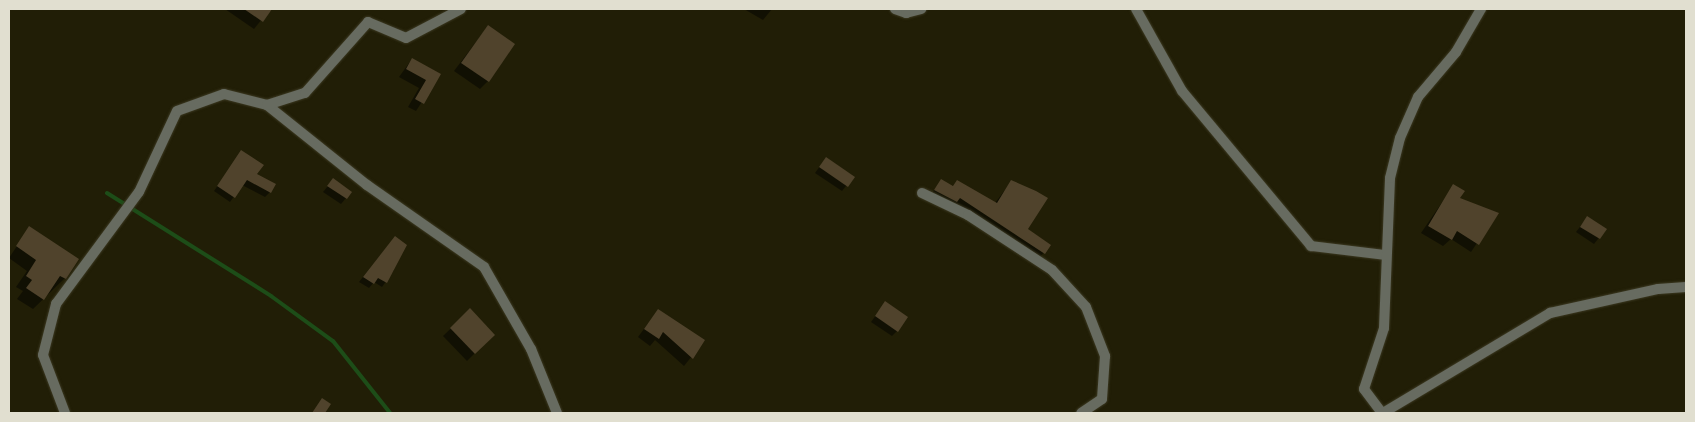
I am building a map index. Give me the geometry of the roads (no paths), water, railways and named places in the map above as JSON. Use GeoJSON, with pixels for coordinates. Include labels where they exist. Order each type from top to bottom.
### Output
{"type":"FeatureCollection","features":[{"type":"Feature","properties":{"kind":"street"},"geometry":{"type":"LineString","coordinates":[[267,105],[305,93],[368,22],[406,38],[461,9]]}},
{"type":"Feature","properties":{"kind":"street"},"geometry":{"type":"LineString","coordinates":[[896,9],[906,13],[921,9]]}},
{"type":"Feature","properties":{"kind":"street"},"geometry":{"type":"LineString","coordinates":[[1136,9],[1182,91],[1311,246],[1386,255]]}},
{"type":"Feature","properties":{"kind":"street"},"geometry":{"type":"LineString","coordinates":[[1481,9],[1456,52],[1418,97],[1400,138],[1390,178],[1384,328],[1364,389],[1382,413],[1550,313],[1658,289],[1686,287]]}},
{"type":"Feature","properties":{"kind":"street"},"geometry":{"type":"LineString","coordinates":[[64,413],[44,355],[56,304],[139,192],[177,111],[224,94],[267,105],[367,185],[484,267],[531,349],[557,413]]}},
{"type":"Feature","properties":{"kind":"street"},"geometry":{"type":"LineString","coordinates":[[922,193],[968,215],[1052,270],[1086,307],[1105,356],[1102,399],[1082,413]]}},
{"type":"Feature","properties":{"kind":"waterway"},"geometry":{"type":"LineString","coordinates":[[107,193],[271,296],[333,341],[390,413]]}}]}
